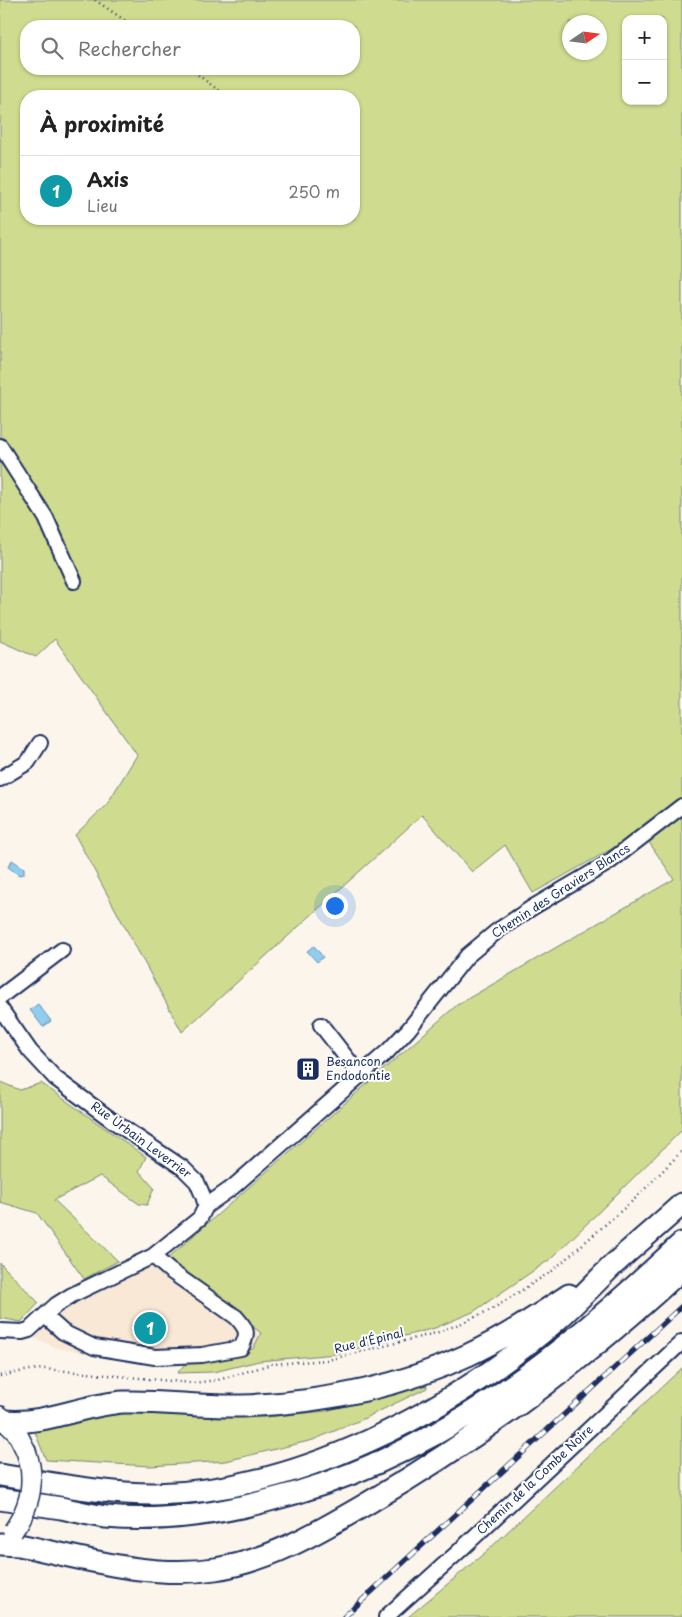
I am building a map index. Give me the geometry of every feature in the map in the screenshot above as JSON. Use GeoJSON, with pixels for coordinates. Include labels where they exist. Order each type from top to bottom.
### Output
{"type":"FeatureCollection","features":[{"type":"Feature","properties":{"kind":"highway"},"geometry":{"type":"LineString","coordinates":[[0,1475],[108,1492],[178,1493],[248,1482],[314,1462],[358,1446],[402,1426],[478,1381],[502,1364],[558,1320],[612,1266],[682,1204]]}},
{"type":"Feature","properties":{"kind":"highway"},"geometry":{"type":"LineString","coordinates":[[0,1499],[106,1517],[180,1516],[229,1510],[254,1504],[298,1493],[345,1476],[391,1457],[434,1436],[518,1382],[574,1339],[682,1243]]}},
{"type":"Feature","properties":{"kind":"highway"},"geometry":{"type":"LineString","coordinates":[[3,1418],[18,1422],[40,1420],[96,1406],[121,1402],[183,1403],[219,1406],[265,1404],[334,1396],[375,1387],[423,1373],[485,1347],[525,1324],[612,1266]]}},
{"type":"Feature","properties":{"kind":"highway"},"geometry":{"type":"LineString","coordinates":[[5,1540],[19,1545],[130,1568],[160,1572],[215,1570],[244,1564],[272,1553],[345,1516],[433,1464],[481,1432],[572,1364],[682,1269]]}},
{"type":"Feature","properties":{"kind":"main road"},"geometry":{"type":"LineString","coordinates":[[3,1418],[17,1433],[26,1451],[32,1476],[30,1496],[21,1520],[5,1540]]}},
{"type":"Feature","properties":{"kind":"street"},"geometry":{"type":"LineString","coordinates":[[0,446],[46,518],[74,581]]}},
{"type":"Feature","properties":{"kind":"street"},"geometry":{"type":"LineString","coordinates":[[0,779],[28,762],[40,743]]}},
{"type":"Feature","properties":{"kind":"street","name":"Chemin des Graviers Blancs"},"geometry":{"type":"LineString","coordinates":[[206,1206],[233,1187],[388,1051],[408,1030],[467,956],[497,931],[533,907],[608,863],[682,806]]}},
{"type":"Feature","properties":{"kind":"street"},"geometry":{"type":"LineString","coordinates":[[0,997],[62,950]]}},
{"type":"Feature","properties":{"kind":"street","name":"Rue Urbain Leverrier"},"geometry":{"type":"LineString","coordinates":[[0,1008],[30,1051],[55,1078],[113,1121],[183,1168],[197,1182],[206,1206]]}},
{"type":"Feature","properties":{"kind":"street"},"geometry":{"type":"LineString","coordinates":[[321,1025],[360,1075]]}},
{"type":"Feature","properties":{"kind":"street"},"geometry":{"type":"LineString","coordinates":[[0,1331],[22,1332],[29,1330],[56,1305],[72,1295],[153,1256],[200,1218],[206,1206]]}},
{"type":"Feature","properties":{"kind":"street"},"geometry":{"type":"LineString","coordinates":[[45,1316],[63,1332],[94,1347],[155,1357],[202,1355],[241,1348],[247,1338],[245,1327],[236,1317],[169,1270],[153,1256]]}},
{"type":"Feature","properties":{"kind":"street","name":"Chemin de la Combe Noire"},"geometry":{"type":"LineString","coordinates":[[386,1617],[464,1548],[682,1342]]}},
{"type":"Feature","properties":{"kind":"path"},"geometry":{"type":"LineString","coordinates":[[95,0],[124,20]]}},
{"type":"Feature","properties":{"kind":"path"},"geometry":{"type":"LineString","coordinates":[[198,75],[218,90]]}},
{"type":"Feature","properties":{"kind":"path","name":"Rue d'Épinal"},"geometry":{"type":"LineString","coordinates":[[0,1376],[45,1369],[192,1383],[218,1380],[272,1364],[328,1360],[436,1333],[494,1308],[552,1271],[636,1197],[682,1151]]}},
{"type":"Feature","properties":{"kind":"shaded area"},"geometry":{"type":"Polygon","coordinates":[[[168,1258],[261,1333],[253,1349],[208,1361],[161,1366],[57,1348],[34,1338],[66,1303],[168,1258]]]}},
{"type":"Feature","properties":{"kind":"green space"},"geometry":{"type":"Polygon","coordinates":[[[0,0],[682,0],[682,1130],[552,1258],[473,1312],[435,1328],[336,1354],[259,1361],[214,1372],[177,1373],[186,1363],[208,1361],[253,1349],[261,1333],[168,1258],[457,1005],[674,879],[642,832],[533,893],[505,845],[472,872],[422,815],[182,1032],[75,835],[107,804],[137,755],[55,639],[36,657],[0,641],[0,0]]]}},
{"type":"Feature","properties":{"kind":"green space"},"geometry":{"type":"Polygon","coordinates":[[[0,1082],[20,1090],[41,1083],[146,1157],[139,1171],[154,1188],[147,1205],[139,1204],[100,1176],[54,1200],[118,1261],[84,1279],[37,1213],[0,1202],[0,1082]]]}},
{"type":"Feature","properties":{"kind":"green space"},"geometry":{"type":"Polygon","coordinates":[[[0,1263],[39,1303],[21,1322],[0,1318],[0,1263]]]}},
{"type":"Feature","properties":{"kind":"green space"},"geometry":{"type":"Polygon","coordinates":[[[682,1368],[682,1617],[408,1617],[487,1551],[682,1368]]]}},
{"type":"Feature","properties":{"kind":"green space"},"geometry":{"type":"Polygon","coordinates":[[[426,1382],[427,1388],[363,1419],[313,1440],[226,1461],[150,1466],[46,1460],[35,1432],[87,1415],[112,1411],[265,1417],[326,1411],[426,1382]]]}},
{"type":"Feature","properties":{"kind":"water"},"geometry":{"type":"Polygon","coordinates":[[[12,860],[24,868],[24,874],[19,875],[8,867],[12,860]]]}},
{"type":"Feature","properties":{"kind":"water"},"geometry":{"type":"Polygon","coordinates":[[[314,946],[323,957],[317,962],[307,951],[314,946]]]}},
{"type":"Feature","properties":{"kind":"water"},"geometry":{"type":"Polygon","coordinates":[[[38,1004],[51,1021],[43,1027],[30,1010],[38,1004]]]}},
{"type":"Feature","properties":{"kind":"railway"},"geometry":{"type":"LineString","coordinates":[[344,1617],[682,1306]]}},
{"type":"Feature","properties":{"kind":"place","name":"Besancon Endodontie"},"geometry":{"type":"Point","coordinates":[308,1069]}},
{"type":"Feature","properties":{"kind":"place","name":"Axis"},"geometry":{"type":"Point","coordinates":[150,1328]}}]}
